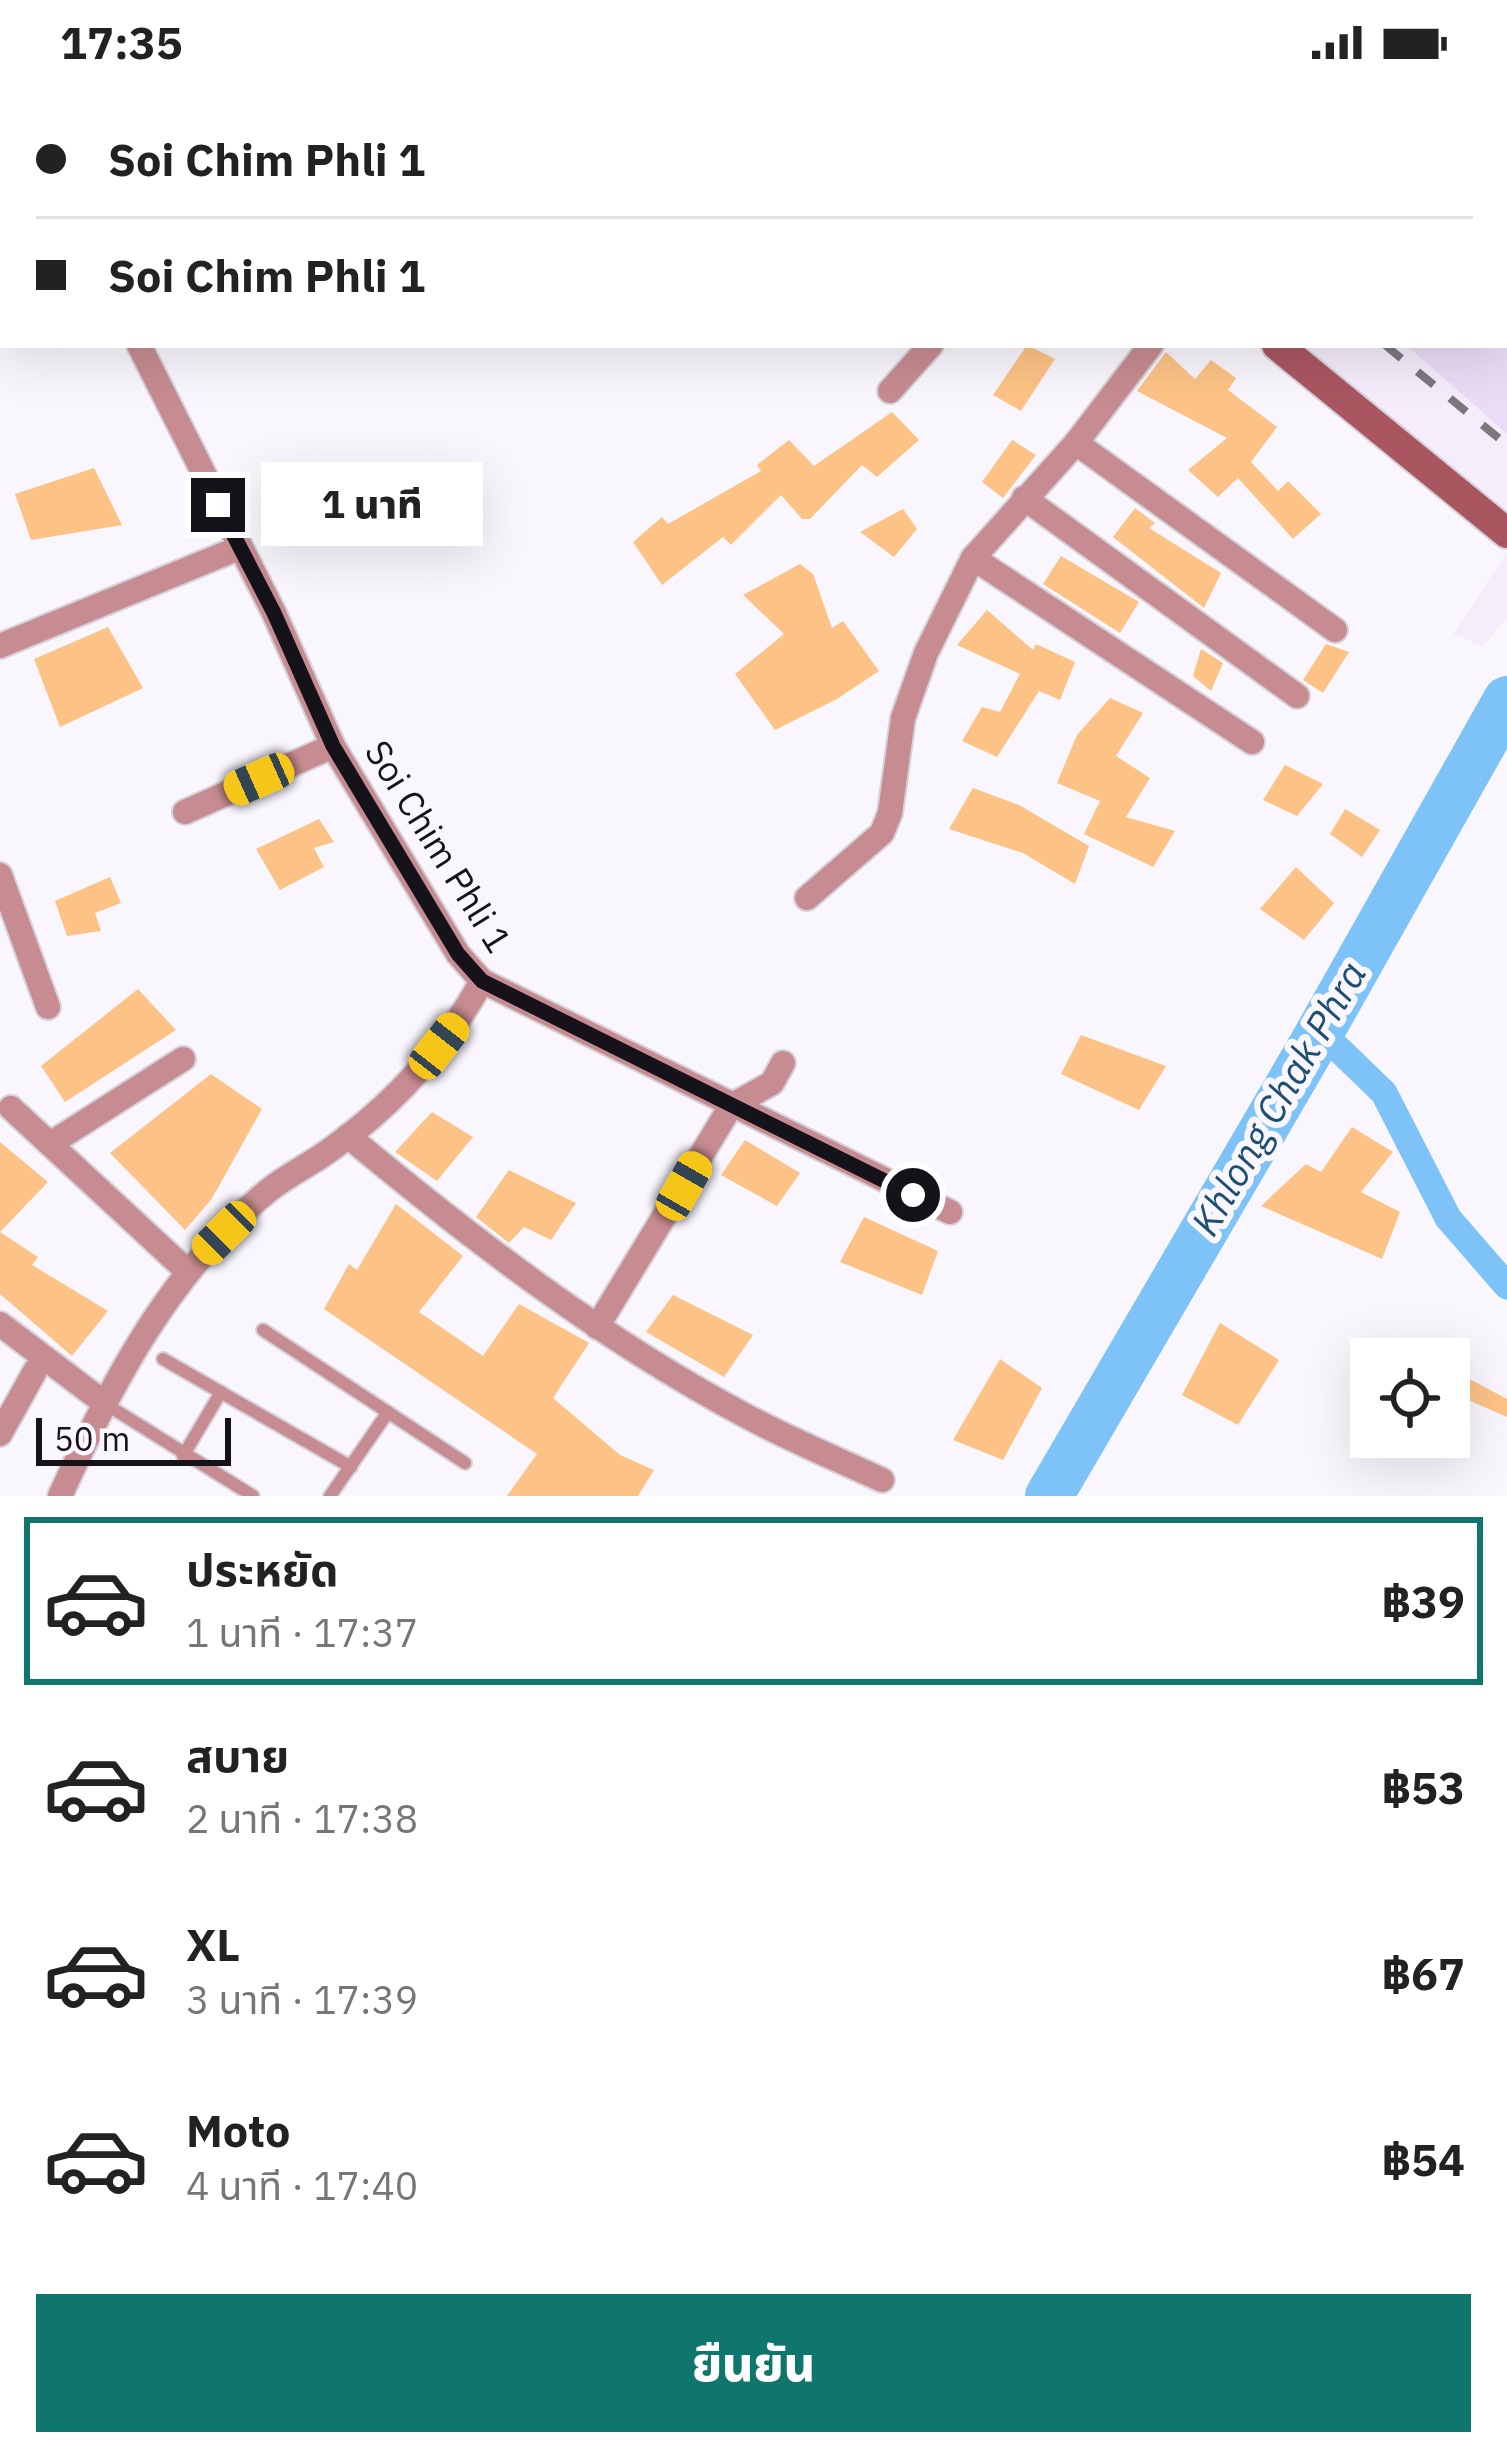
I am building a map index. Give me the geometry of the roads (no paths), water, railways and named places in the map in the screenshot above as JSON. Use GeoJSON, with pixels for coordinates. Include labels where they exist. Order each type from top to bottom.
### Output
{"type":"FeatureCollection","features":[{"type":"Feature","properties":{"kind":"main road"},"geometry":{"type":"LineString","coordinates":[[1281,348],[1507,533]]}},
{"type":"Feature","properties":{"kind":"street","name":"Soi Chim Phli 1"},"geometry":{"type":"LineString","coordinates":[[140,348],[274,613],[333,746],[458,954],[482,981],[950,1212]]}},
{"type":"Feature","properties":{"kind":"street"},"geometry":{"type":"LineString","coordinates":[[890,391],[929,348]]}},
{"type":"Feature","properties":{"kind":"street"},"geometry":{"type":"LineString","coordinates":[[807,898],[882,833],[890,813],[903,718],[926,653],[973,559],[1076,442],[1149,348]]}},
{"type":"Feature","properties":{"kind":"street"},"geometry":{"type":"LineString","coordinates":[[1076,442],[1335,630]]}},
{"type":"Feature","properties":{"kind":"street"},"geometry":{"type":"LineString","coordinates":[[1024,498],[1297,696]]}},
{"type":"Feature","properties":{"kind":"street"},"geometry":{"type":"LineString","coordinates":[[0,646],[239,548]]}},
{"type":"Feature","properties":{"kind":"street"},"geometry":{"type":"LineString","coordinates":[[973,559],[1252,742]]}},
{"type":"Feature","properties":{"kind":"street"},"geometry":{"type":"LineString","coordinates":[[185,812],[333,746]]}},
{"type":"Feature","properties":{"kind":"street"},"geometry":{"type":"LineString","coordinates":[[0,874],[48,1007]]}},
{"type":"Feature","properties":{"kind":"street"},"geometry":{"type":"LineString","coordinates":[[60,1496],[103,1402],[187,1271],[270,1189],[348,1136],[417,1074],[461,1018],[482,981]]}},
{"type":"Feature","properties":{"kind":"street"},"geometry":{"type":"LineString","coordinates":[[50,1144],[183,1059]]}},
{"type":"Feature","properties":{"kind":"street"},"geometry":{"type":"LineString","coordinates":[[597,1327],[731,1106],[772,1082],[783,1063]]}},
{"type":"Feature","properties":{"kind":"street"},"geometry":{"type":"LineString","coordinates":[[11,1108],[187,1271]]}},
{"type":"Feature","properties":{"kind":"street"},"geometry":{"type":"LineString","coordinates":[[348,1136],[499,1258],[597,1327],[748,1418],[881,1480]]}},
{"type":"Feature","properties":{"kind":"street"},"geometry":{"type":"LineString","coordinates":[[0,1324],[103,1402]]}},
{"type":"Feature","properties":{"kind":"street"},"geometry":{"type":"LineString","coordinates":[[0,1434],[35,1371]]}},
{"type":"Feature","properties":{"kind":"lane"},"geometry":{"type":"LineString","coordinates":[[263,1330],[465,1463]]}},
{"type":"Feature","properties":{"kind":"lane"},"geometry":{"type":"LineString","coordinates":[[164,1359],[351,1467]]}},
{"type":"Feature","properties":{"kind":"lane"},"geometry":{"type":"LineString","coordinates":[[183,1456],[221,1392]]}},
{"type":"Feature","properties":{"kind":"lane"},"geometry":{"type":"LineString","coordinates":[[103,1402],[253,1496]]}},
{"type":"Feature","properties":{"kind":"lane"},"geometry":{"type":"LineString","coordinates":[[330,1496],[388,1412]]}},
{"type":"Feature","properties":{"kind":"waterway","name":"Khlong Chak Phra"},"geometry":{"type":"LineString","coordinates":[[1049,1496],[1507,700]]}},
{"type":"Feature","properties":{"kind":"waterway"},"geometry":{"type":"LineString","coordinates":[[1321,1032],[1384,1093],[1448,1218],[1507,1286]]}},
{"type":"Feature","properties":{"kind":"railway"},"geometry":{"type":"LineString","coordinates":[[1389,348],[1507,445]]}}]}
